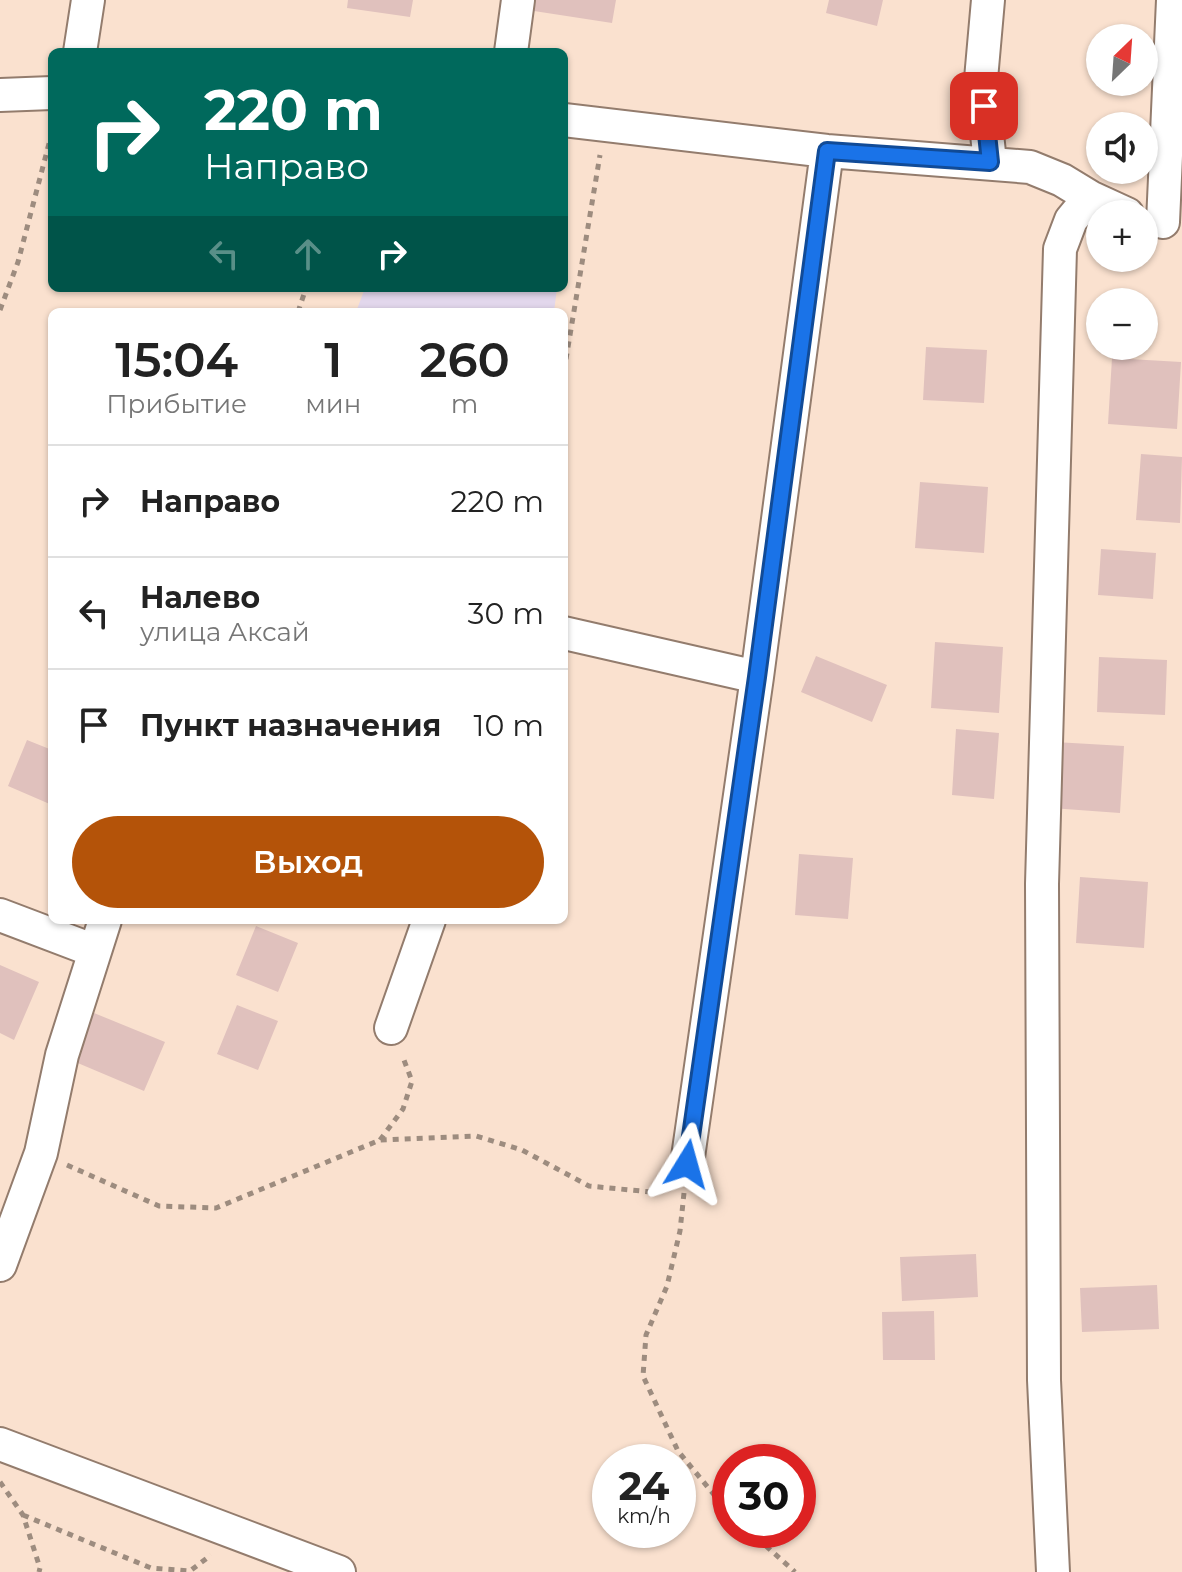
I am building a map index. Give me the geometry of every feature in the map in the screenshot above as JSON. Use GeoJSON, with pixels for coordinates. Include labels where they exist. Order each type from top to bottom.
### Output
{"type":"FeatureCollection","features":[{"type":"Feature","properties":{"kind":"street"},"geometry":{"type":"LineString","coordinates":[[81,48],[88,0]]}},
{"type":"Feature","properties":{"kind":"street"},"geometry":{"type":"LineString","coordinates":[[512,48],[518,0]]}},
{"type":"Feature","properties":{"kind":"street"},"geometry":{"type":"LineString","coordinates":[[988,0],[981,79],[990,162]]}},
{"type":"Feature","properties":{"kind":"street"},"geometry":{"type":"LineString","coordinates":[[1163,220],[1173,0]]}},
{"type":"Feature","properties":{"kind":"street"},"geometry":{"type":"LineString","coordinates":[[0,95],[48,93]]}},
{"type":"Feature","properties":{"kind":"street"},"geometry":{"type":"LineString","coordinates":[[568,120],[827,151],[1030,167],[1062,180],[1097,200]]}},
{"type":"Feature","properties":{"kind":"street"},"geometry":{"type":"LineString","coordinates":[[687,1164],[757,677],[827,151]]}},
{"type":"Feature","properties":{"kind":"street"},"geometry":{"type":"LineString","coordinates":[[1053,1572],[1044,1380],[1043,852],[1060,249],[1071,220],[1090,197]]}},
{"type":"Feature","properties":{"kind":"street"},"geometry":{"type":"LineString","coordinates":[[568,634],[757,677]]}},
{"type":"Feature","properties":{"kind":"street"},"geometry":{"type":"LineString","coordinates":[[0,915],[95,951]]}},
{"type":"Feature","properties":{"kind":"street"},"geometry":{"type":"LineString","coordinates":[[0,1265],[8,1222],[41,1153],[62,1055],[104,924]]}},
{"type":"Feature","properties":{"kind":"street"},"geometry":{"type":"LineString","coordinates":[[391,1028],[428,924]]}},
{"type":"Feature","properties":{"kind":"street"},"geometry":{"type":"LineString","coordinates":[[0,1444],[339,1572]]}},
{"type":"Feature","properties":{"kind":"path"},"geometry":{"type":"LineString","coordinates":[[568,347],[605,124]]}},
{"type":"Feature","properties":{"kind":"path"},"geometry":{"type":"LineString","coordinates":[[0,310],[18,262],[48,147]]}},
{"type":"Feature","properties":{"kind":"path"},"geometry":{"type":"LineString","coordinates":[[380,1140],[403,1109],[412,1081],[391,1028]]}},
{"type":"Feature","properties":{"kind":"path"},"geometry":{"type":"LineString","coordinates":[[41,1153],[159,1206],[216,1208],[380,1140],[476,1136],[522,1150],[589,1186],[651,1192],[687,1164]]}},
{"type":"Feature","properties":{"kind":"path"},"geometry":{"type":"LineString","coordinates":[[687,1164],[680,1231],[667,1286],[646,1335],[643,1376],[678,1451],[712,1492]]}},
{"type":"Feature","properties":{"kind":"path"},"geometry":{"type":"LineString","coordinates":[[0,1482],[23,1515],[39,1572]]}},
{"type":"Feature","properties":{"kind":"path"},"geometry":{"type":"LineString","coordinates":[[23,1515],[151,1568],[190,1571],[238,1534]]}},
{"type":"Feature","properties":{"kind":"path"},"geometry":{"type":"LineString","coordinates":[[768,1548],[795,1572]]}},
{"type":"Feature","properties":{"kind":"shaded area"},"geometry":{"type":"Polygon","coordinates":[[[364,292],[556,292],[554,308],[358,308],[364,292]]]}},
{"type":"Feature","properties":{"kind":"building"},"geometry":{"type":"Polygon","coordinates":[[[348,0],[413,0],[410,17],[347,8],[348,0]]]}},
{"type":"Feature","properties":{"kind":"building"},"geometry":{"type":"Polygon","coordinates":[[[536,0],[616,0],[612,23],[534,11],[536,0]]]}},
{"type":"Feature","properties":{"kind":"building"},"geometry":{"type":"Polygon","coordinates":[[[829,0],[883,0],[877,26],[826,13],[829,0]]]}},
{"type":"Feature","properties":{"kind":"building"},"geometry":{"type":"Polygon","coordinates":[[[926,347],[987,350],[984,403],[923,400],[926,347]]]}},
{"type":"Feature","properties":{"kind":"building"},"geometry":{"type":"Polygon","coordinates":[[[1112,360],[1181,362],[1177,429],[1108,424],[1112,360]]]}},
{"type":"Feature","properties":{"kind":"building"},"geometry":{"type":"Polygon","coordinates":[[[1141,454],[1182,457],[1180,523],[1136,520],[1141,454]]]}},
{"type":"Feature","properties":{"kind":"building"},"geometry":{"type":"Polygon","coordinates":[[[920,482],[988,487],[984,553],[915,548],[920,482]]]}},
{"type":"Feature","properties":{"kind":"building"},"geometry":{"type":"Polygon","coordinates":[[[1101,549],[1156,553],[1153,599],[1098,595],[1101,549]]]}},
{"type":"Feature","properties":{"kind":"building"},"geometry":{"type":"Polygon","coordinates":[[[935,642],[1003,647],[999,713],[931,708],[935,642]]]}},
{"type":"Feature","properties":{"kind":"building"},"geometry":{"type":"Polygon","coordinates":[[[816,656],[887,685],[872,722],[801,692],[816,656]]]}},
{"type":"Feature","properties":{"kind":"building"},"geometry":{"type":"Polygon","coordinates":[[[1099,657],[1167,660],[1165,715],[1097,712],[1099,657]]]}},
{"type":"Feature","properties":{"kind":"building"},"geometry":{"type":"Polygon","coordinates":[[[956,729],[999,733],[994,799],[952,795],[956,729]]]}},
{"type":"Feature","properties":{"kind":"building"},"geometry":{"type":"Polygon","coordinates":[[[27,740],[48,748],[48,803],[8,786],[27,740]]]}},
{"type":"Feature","properties":{"kind":"building"},"geometry":{"type":"Polygon","coordinates":[[[1055,742],[1124,746],[1120,813],[1051,808],[1055,742]]]}},
{"type":"Feature","properties":{"kind":"building"},"geometry":{"type":"Polygon","coordinates":[[[799,854],[853,858],[848,919],[795,915],[799,854]]]}},
{"type":"Feature","properties":{"kind":"building"},"geometry":{"type":"Polygon","coordinates":[[[1080,877],[1148,882],[1144,948],[1076,943],[1080,877]]]}},
{"type":"Feature","properties":{"kind":"building"},"geometry":{"type":"Polygon","coordinates":[[[256,926],[298,943],[278,992],[236,975],[256,926]]]}},
{"type":"Feature","properties":{"kind":"building"},"geometry":{"type":"Polygon","coordinates":[[[0,965],[39,982],[14,1040],[0,1033],[0,965]]]}},
{"type":"Feature","properties":{"kind":"building"},"geometry":{"type":"Polygon","coordinates":[[[237,1005],[278,1021],[258,1070],[217,1054],[237,1005]]]}},
{"type":"Feature","properties":{"kind":"building"},"geometry":{"type":"Polygon","coordinates":[[[94,1013],[165,1042],[144,1091],[73,1061],[94,1013]]]}},
{"type":"Feature","properties":{"kind":"building"},"geometry":{"type":"Polygon","coordinates":[[[976,1254],[978,1297],[902,1301],[900,1257],[976,1254]]]}},
{"type":"Feature","properties":{"kind":"building"},"geometry":{"type":"Polygon","coordinates":[[[1157,1285],[1159,1329],[1082,1332],[1080,1288],[1157,1285]]]}},
{"type":"Feature","properties":{"kind":"building"},"geometry":{"type":"Polygon","coordinates":[[[934,1311],[935,1360],[883,1360],[882,1312],[934,1311]]]}},
{"type":"Feature","properties":{"kind":"route"},"geometry":{"type":"LineString","coordinates":[[687,1164],[757,677],[827,151],[990,162],[984,106]]}}]}
